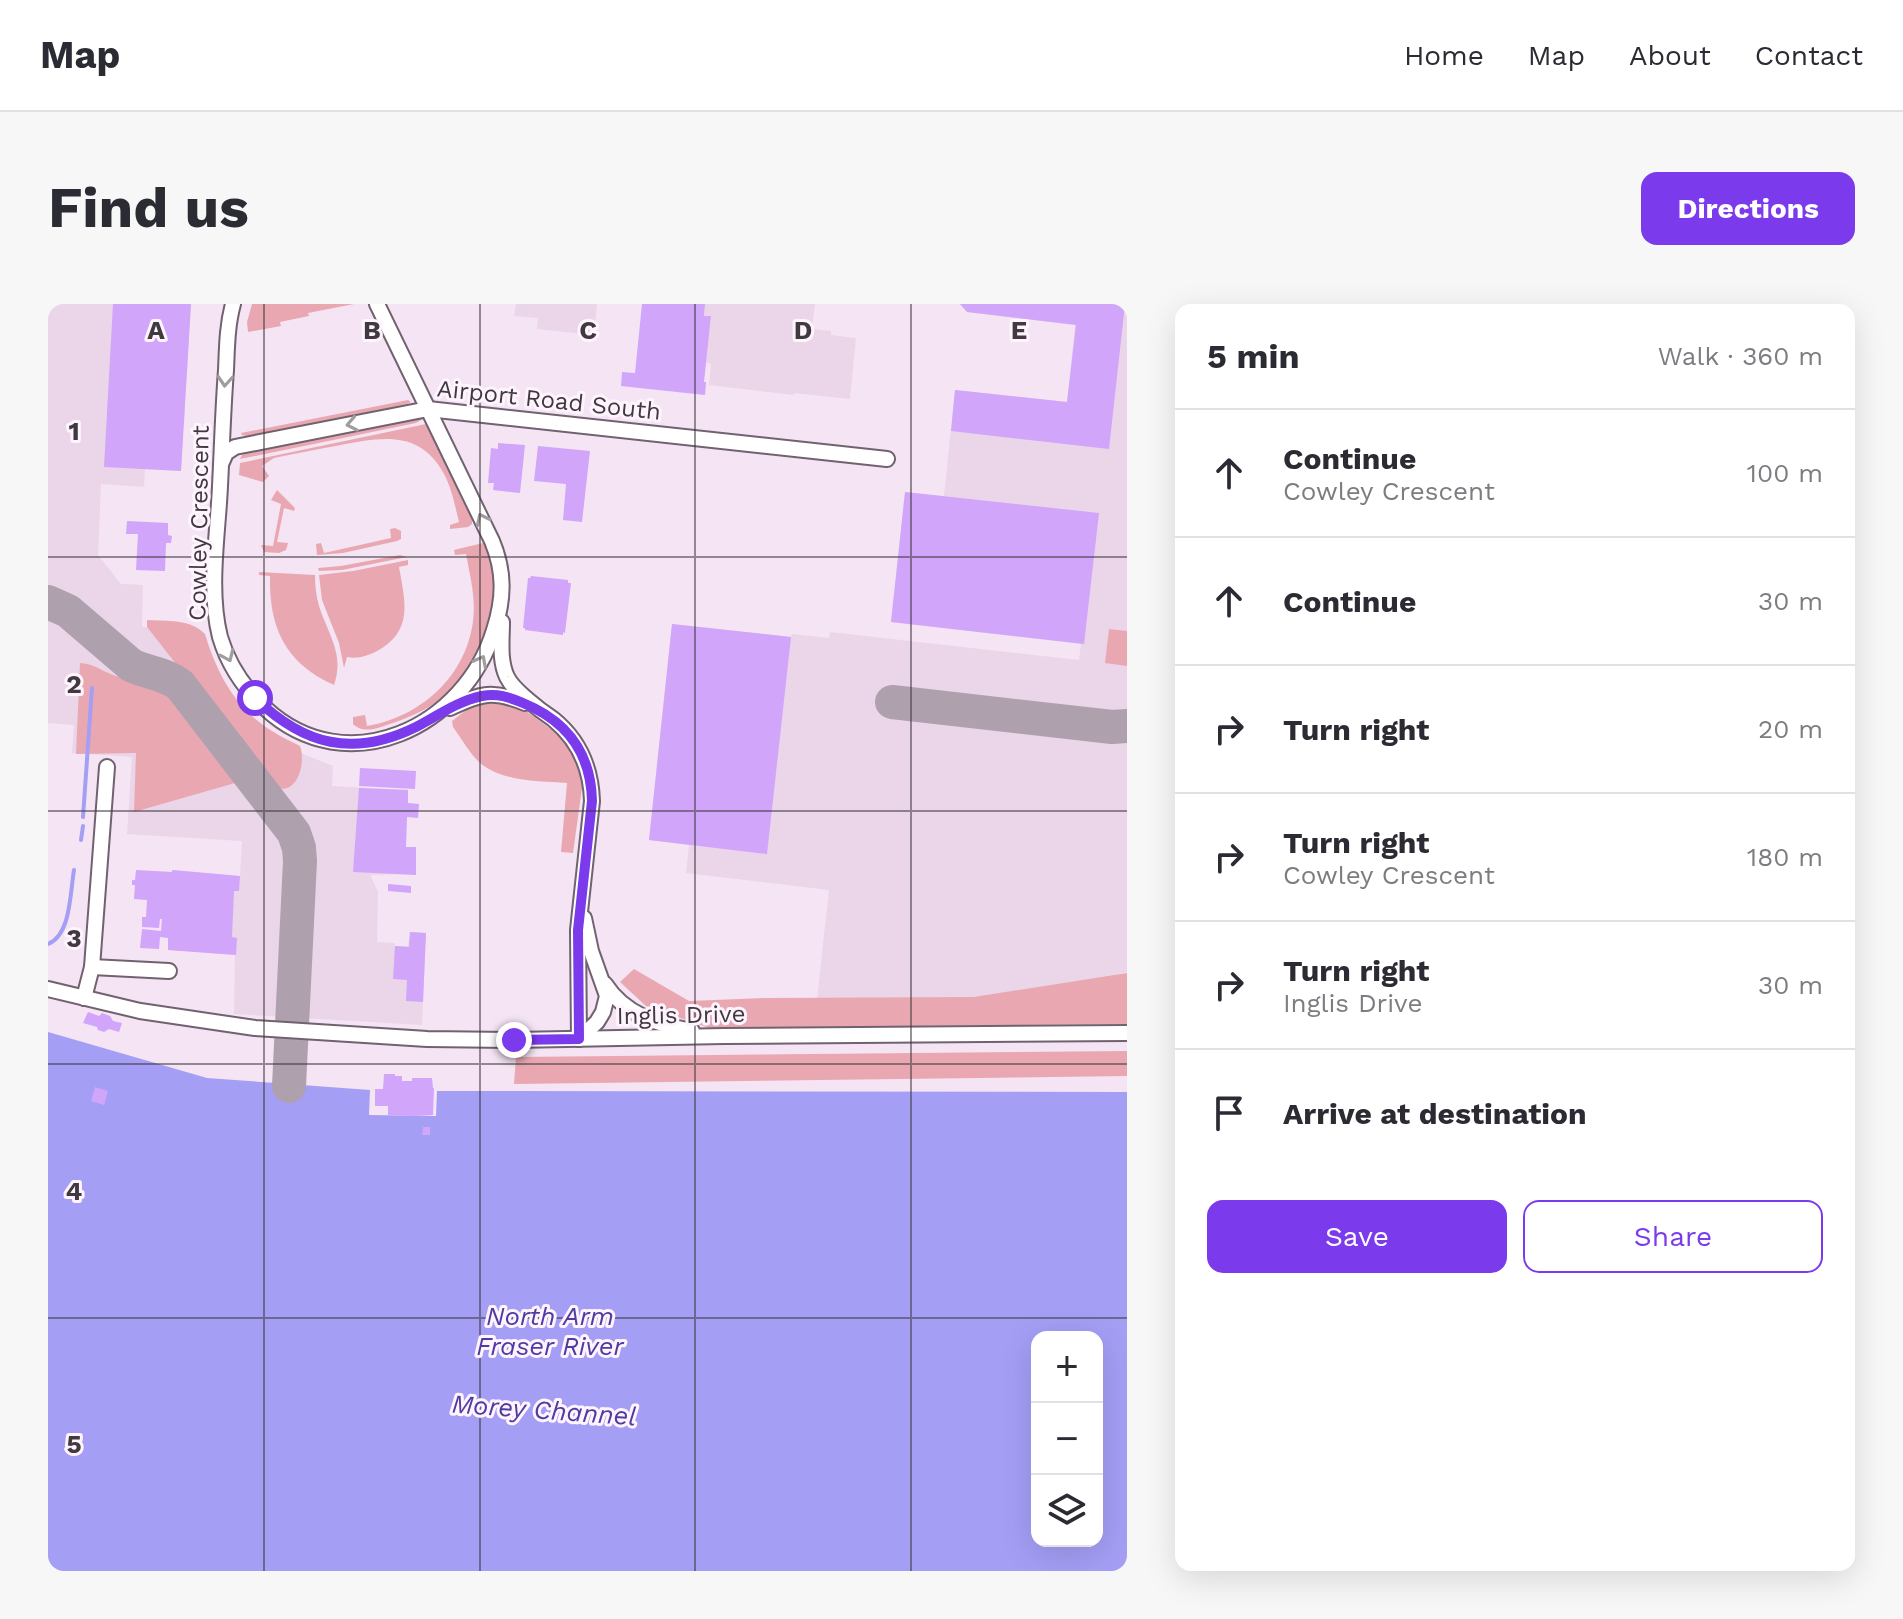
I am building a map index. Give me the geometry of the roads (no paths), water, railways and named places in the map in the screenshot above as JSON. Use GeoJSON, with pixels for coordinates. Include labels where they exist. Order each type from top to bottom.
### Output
{"type":"FeatureCollection","features":[{"type":"Feature","properties":{"kind":"street","name":"Cowley Crescent"},"geometry":{"type":"LineString","coordinates":[[233,304],[221,468],[215,602],[218,627],[224,651],[255,698],[283,723],[299,732],[340,743],[385,739],[414,728],[435,715],[461,691],[482,662],[490,646],[503,593],[497,554],[377,304]]}},
{"type":"Feature","properties":{"kind":"street","name":"Airport Road South"},"geometry":{"type":"LineString","coordinates":[[221,468],[224,457],[235,447],[428,409],[887,459]]}},
{"type":"Feature","properties":{"kind":"street"},"geometry":{"type":"LineString","coordinates":[[503,593],[504,670],[513,686],[573,739],[589,775],[592,801],[578,930],[579,1039]]}},
{"type":"Feature","properties":{"kind":"street"},"geometry":{"type":"LineString","coordinates":[[435,715],[468,699],[490,694],[509,697],[537,708]]}},
{"type":"Feature","properties":{"kind":"street"},"geometry":{"type":"LineString","coordinates":[[84,998],[92,967],[107,767]]}},
{"type":"Feature","properties":{"kind":"street"},"geometry":{"type":"LineString","coordinates":[[579,1039],[597,1022],[607,996],[591,951],[581,902]]}},
{"type":"Feature","properties":{"kind":"street"},"geometry":{"type":"LineString","coordinates":[[92,967],[169,971]]}},
{"type":"Feature","properties":{"kind":"street"},"geometry":{"type":"LineString","coordinates":[[602,978],[613,996],[641,1016],[682,1029],[724,1036]]}},
{"type":"Feature","properties":{"kind":"street","name":"Inglis Drive"},"geometry":{"type":"LineString","coordinates":[[48,989],[140,1011],[255,1028],[427,1039],[1127,1033]]}},
{"type":"Feature","properties":{"kind":"water","name":"North Arm Fraser River"},"geometry":{"type":"Polygon","coordinates":[[[48,1032],[207,1078],[370,1090],[369,1115],[436,1116],[437,1091],[1127,1092],[1127,1571],[48,1571],[48,1032]]]}},
{"type":"Feature","properties":{"kind":"waterway"},"geometry":{"type":"LineString","coordinates":[[83,817],[92,688]]}},
{"type":"Feature","properties":{"kind":"waterway"},"geometry":{"type":"LineString","coordinates":[[81,840],[83,826]]}},
{"type":"Feature","properties":{"kind":"waterway"},"geometry":{"type":"LineString","coordinates":[[48,944],[56,939],[65,923],[74,870]]}},
{"type":"Feature","properties":{"kind":"water label","name":"Morey Channel"},"geometry":{"type":"Point","coordinates":[544,1410]}}]}
